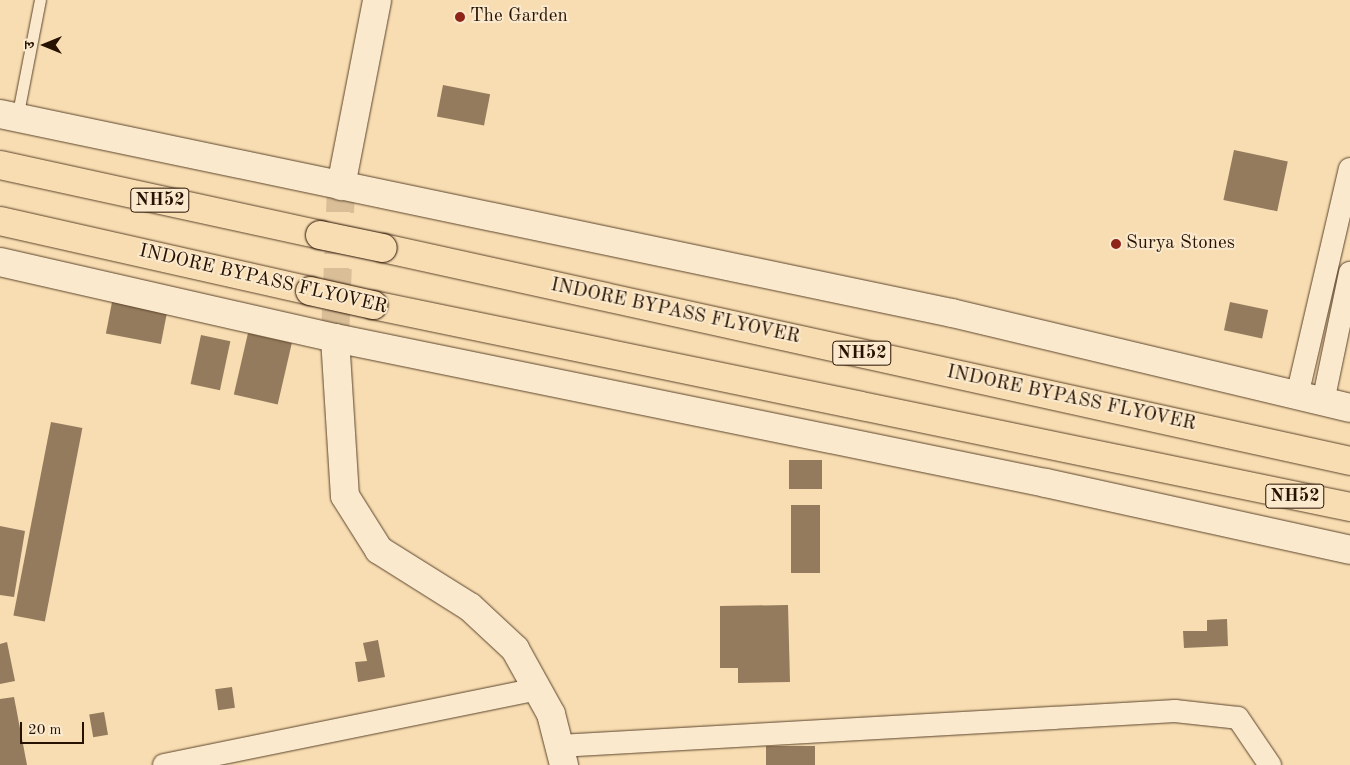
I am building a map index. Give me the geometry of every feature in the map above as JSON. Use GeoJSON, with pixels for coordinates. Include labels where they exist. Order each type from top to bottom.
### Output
{"type":"FeatureCollection","features":[{"type":"Feature","properties":{"kind":"highway","name":"INDORE BYPASS FLYOVER"},"geometry":{"type":"LineString","coordinates":[[0,165],[1346,460]]}},
{"type":"Feature","properties":{"kind":"highway","name":"INDORE BYPASS FLYOVER"},"geometry":{"type":"LineString","coordinates":[[0,221],[364,303],[1350,507]]}},
{"type":"Feature","properties":{"kind":"street"},"geometry":{"type":"LineString","coordinates":[[341,186],[377,0]]}},
{"type":"Feature","properties":{"kind":"street"},"geometry":{"type":"LineString","coordinates":[[8,116],[952,313],[1350,408]]}},
{"type":"Feature","properties":{"kind":"street"},"geometry":{"type":"LineString","coordinates":[[1310,399],[1350,169]]}},
{"type":"Feature","properties":{"kind":"street"},"geometry":{"type":"LineString","coordinates":[[0,262],[335,338],[1046,483],[1350,550]]}},
{"type":"Feature","properties":{"kind":"street"},"geometry":{"type":"LineString","coordinates":[[1310,399],[1350,273]]}},
{"type":"Feature","properties":{"kind":"street"},"geometry":{"type":"LineString","coordinates":[[335,338],[345,496],[379,550],[470,607],[515,648],[551,714],[561,756],[1175,711],[1238,718],[1270,765]]}},
{"type":"Feature","properties":{"kind":"street"},"geometry":{"type":"LineString","coordinates":[[177,764],[537,688]]}},
{"type":"Feature","properties":{"kind":"lane"},"geometry":{"type":"LineString","coordinates":[[8,116],[40,0]]}},
{"type":"Feature","properties":{"kind":"building"},"geometry":{"type":"Polygon","coordinates":[[[443,85],[490,94],[484,126],[437,116],[443,85]]]}},
{"type":"Feature","properties":{"kind":"building"},"geometry":{"type":"Polygon","coordinates":[[[1234,150],[1288,161],[1277,211],[1223,200],[1234,150]]]}},
{"type":"Feature","properties":{"kind":"building"},"geometry":{"type":"Polygon","coordinates":[[[112,302],[167,313],[161,344],[106,333],[112,302]]]}},
{"type":"Feature","properties":{"kind":"building"},"geometry":{"type":"Polygon","coordinates":[[[1230,302],[1268,310],[1262,338],[1224,330],[1230,302]]]}},
{"type":"Feature","properties":{"kind":"building"},"geometry":{"type":"Polygon","coordinates":[[[248,333],[292,343],[278,405],[234,394],[248,333]]]}},
{"type":"Feature","properties":{"kind":"building"},"geometry":{"type":"Polygon","coordinates":[[[201,335],[230,341],[220,390],[191,384],[201,335]]]}},
{"type":"Feature","properties":{"kind":"building"},"geometry":{"type":"Polygon","coordinates":[[[51,422],[82,428],[45,621],[13,615],[51,422]]]}},
{"type":"Feature","properties":{"kind":"building"},"geometry":{"type":"Polygon","coordinates":[[[789,460],[822,460],[822,489],[789,489],[789,460]]]}},
{"type":"Feature","properties":{"kind":"building"},"geometry":{"type":"Polygon","coordinates":[[[791,505],[820,505],[820,573],[791,573],[791,505]]]}},
{"type":"Feature","properties":{"kind":"building"},"geometry":{"type":"Polygon","coordinates":[[[0,526],[25,531],[14,597],[0,595],[0,526]]]}},
{"type":"Feature","properties":{"kind":"building"},"geometry":{"type":"Polygon","coordinates":[[[788,605],[790,682],[738,683],[738,668],[720,668],[720,606],[788,605]]]}},
{"type":"Feature","properties":{"kind":"building"},"geometry":{"type":"Polygon","coordinates":[[[1227,619],[1228,646],[1184,648],[1183,631],[1207,631],[1207,620],[1227,619]]]}},
{"type":"Feature","properties":{"kind":"building"},"geometry":{"type":"Polygon","coordinates":[[[378,640],[385,677],[358,682],[355,662],[367,661],[363,643],[378,640]]]}},
{"type":"Feature","properties":{"kind":"building"},"geometry":{"type":"Polygon","coordinates":[[[7,642],[15,681],[0,684],[0,644],[7,642]]]}},
{"type":"Feature","properties":{"kind":"building"},"geometry":{"type":"Polygon","coordinates":[[[232,687],[235,708],[218,710],[215,689],[232,687]]]}},
{"type":"Feature","properties":{"kind":"building"},"geometry":{"type":"Polygon","coordinates":[[[14,697],[27,765],[0,765],[0,699],[14,697]]]}},
{"type":"Feature","properties":{"kind":"building"},"geometry":{"type":"Polygon","coordinates":[[[104,712],[108,735],[93,737],[89,715],[104,712]]]}},
{"type":"Feature","properties":{"kind":"building"},"geometry":{"type":"Polygon","coordinates":[[[766,746],[815,746],[815,765],[766,765],[766,746]]]}},
{"type":"Feature","properties":{"kind":"tunnel"},"geometry":{"type":"LineString","coordinates":[[335,338],[341,186]]}},
{"type":"Feature","properties":{"kind":"place","name":"The Garden"},"geometry":{"type":"Point","coordinates":[460,17]}},
{"type":"Feature","properties":{"kind":"place","name":"Surya Stones"},"geometry":{"type":"Point","coordinates":[1116,244]}}]}
